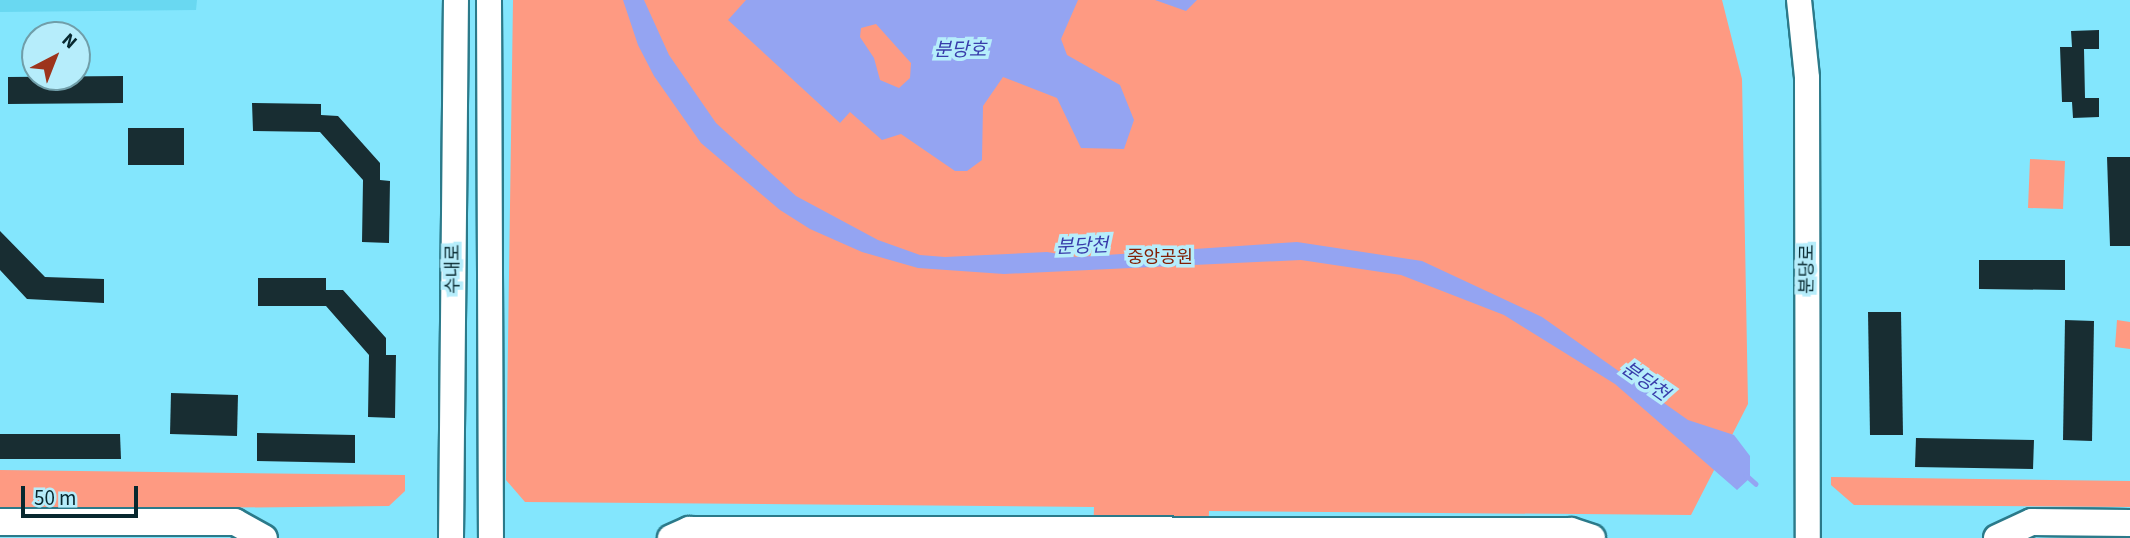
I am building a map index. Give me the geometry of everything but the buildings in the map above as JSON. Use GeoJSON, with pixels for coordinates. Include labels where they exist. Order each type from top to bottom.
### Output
{"type":"FeatureCollection","features":[{"type":"Feature","properties":{"kind":"main road","name":"수내로"},"geometry":{"type":"LineString","coordinates":[[451,538],[456,0]]}},
{"type":"Feature","properties":{"kind":"main road","name":"수내로"},"geometry":{"type":"LineString","coordinates":[[489,0],[492,538]]}},
{"type":"Feature","properties":{"kind":"main road","name":"분당로"},"geometry":{"type":"LineString","coordinates":[[1799,0],[1807,78],[1808,538]]}},
{"type":"Feature","properties":{"kind":"main road"},"geometry":{"type":"LineString","coordinates":[[0,522],[235,522],[264,538]]}},
{"type":"Feature","properties":{"kind":"main road"},"geometry":{"type":"LineString","coordinates":[[1997,538],[2032,522],[2130,523]]}},
{"type":"Feature","properties":{"kind":"main road"},"geometry":{"type":"LineString","coordinates":[[671,538],[689,530],[1061,530],[1571,531],[1592,538]]}},
{"type":"Feature","properties":{"kind":"shaded area"},"geometry":{"type":"Polygon","coordinates":[[[0,0],[197,0],[196,10],[0,12],[0,0]]]}},
{"type":"Feature","properties":{"kind":"green space","name":"중앙공원"},"geometry":{"type":"Polygon","coordinates":[[[513,0],[1722,0],[1742,79],[1748,404],[1691,515],[1209,511],[1208,538],[1093,538],[1094,507],[525,502],[506,480],[513,0]]]}},
{"type":"Feature","properties":{"kind":"green space"},"geometry":{"type":"Polygon","coordinates":[[[2030,159],[2065,161],[2063,209],[2028,208],[2030,159]]]}},
{"type":"Feature","properties":{"kind":"green space"},"geometry":{"type":"Polygon","coordinates":[[[2117,320],[2130,322],[2130,349],[2115,347],[2117,320]]]}},
{"type":"Feature","properties":{"kind":"green space"},"geometry":{"type":"Polygon","coordinates":[[[0,470],[405,475],[405,491],[389,506],[0,510],[0,470]]]}},
{"type":"Feature","properties":{"kind":"green space"},"geometry":{"type":"Polygon","coordinates":[[[1831,477],[2130,481],[2130,507],[1854,505],[1831,485],[1831,477]]]}},
{"type":"Feature","properties":{"kind":"water"},"geometry":{"type":"Polygon","coordinates":[[[623,0],[644,0],[669,55],[716,123],[796,196],[878,240],[920,255],[945,257],[1047,252],[1077,257],[1297,242],[1422,261],[1542,317],[1688,420],[1734,435],[1750,456],[1750,478],[1737,490],[1615,384],[1504,315],[1401,275],[1301,260],[1004,274],[918,268],[862,252],[810,229],[780,210],[701,143],[654,76],[638,45],[623,0]]]}},
{"type":"Feature","properties":{"kind":"water","name":"분당호"},"geometry":{"type":"Polygon","coordinates":[[[746,0],[1078,0],[1061,39],[1067,55],[1120,85],[1134,120],[1124,149],[1081,148],[1057,98],[1003,77],[983,106],[982,160],[967,171],[955,171],[901,134],[882,140],[850,112],[840,123],[728,20],[746,0]],[[876,24],[861,28],[860,37],[874,58],[880,80],[899,88],[910,78],[911,63],[876,24]]]}},
{"type":"Feature","properties":{"kind":"water"},"geometry":{"type":"Polygon","coordinates":[[[1155,0],[1197,0],[1186,11],[1155,0]]]}},
{"type":"Feature","properties":{"kind":"waterway","name":"분당천"},"geometry":{"type":"LineString","coordinates":[[1746,475],[1756,484]]}}]}
